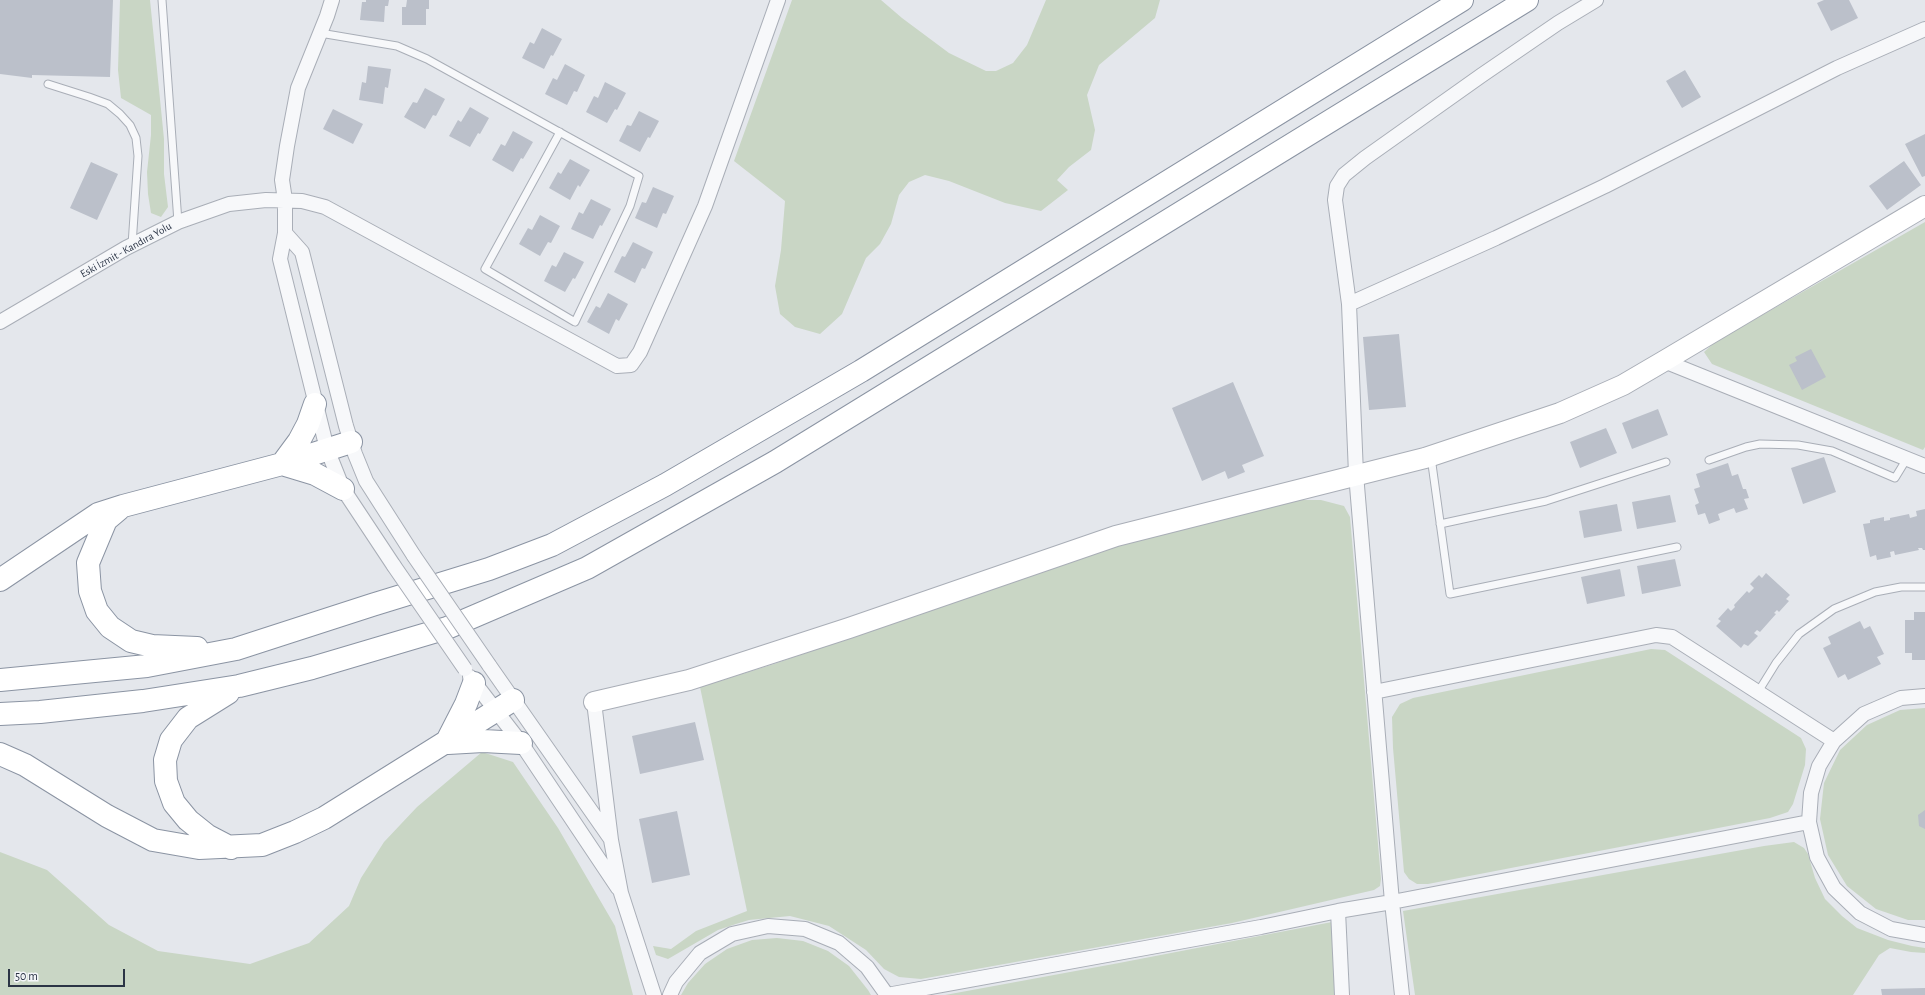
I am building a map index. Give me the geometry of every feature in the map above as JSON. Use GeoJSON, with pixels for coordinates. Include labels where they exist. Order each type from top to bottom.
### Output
{"type":"FeatureCollection","features":[{"type":"Feature","properties":{"kind":"highway"},"geometry":{"type":"LineString","coordinates":[[0,680],[148,666],[236,649],[489,569],[552,545],[665,485],[861,371],[1462,0]]}},
{"type":"Feature","properties":{"kind":"highway"},"geometry":{"type":"LineString","coordinates":[[0,714],[40,712],[143,701],[239,686],[312,668],[447,628],[587,568],[782,458],[1526,0]]}},
{"type":"Feature","properties":{"kind":"highway"},"geometry":{"type":"LineString","coordinates":[[282,464],[302,436],[315,404]]}},
{"type":"Feature","properties":{"kind":"highway"},"geometry":{"type":"LineString","coordinates":[[0,580],[98,514],[282,464],[351,442]]}},
{"type":"Feature","properties":{"kind":"highway"},"geometry":{"type":"LineString","coordinates":[[282,464],[315,474],[343,488]]}},
{"type":"Feature","properties":{"kind":"highway"},"geometry":{"type":"LineString","coordinates":[[123,506],[106,520],[88,563],[90,591],[97,611],[110,627],[131,641],[152,646],[236,649]]}},
{"type":"Feature","properties":{"kind":"highway"},"geometry":{"type":"LineString","coordinates":[[445,744],[466,704],[469,676]]}},
{"type":"Feature","properties":{"kind":"highway"},"geometry":{"type":"LineString","coordinates":[[231,848],[208,836],[188,820],[174,803],[166,781],[165,760],[171,740],[188,718],[239,686]]}},
{"type":"Feature","properties":{"kind":"highway"},"geometry":{"type":"LineString","coordinates":[[0,754],[25,765],[108,816],[153,840],[199,848],[231,848],[262,845],[295,832],[324,818],[504,706]]}},
{"type":"Feature","properties":{"kind":"highway"},"geometry":{"type":"LineString","coordinates":[[445,744],[483,741],[521,743]]}},
{"type":"Feature","properties":{"kind":"street"},"geometry":{"type":"LineString","coordinates":[[332,0],[298,88],[283,173],[285,233],[280,259],[327,449],[343,488],[469,676],[504,706],[611,840]]}},
{"type":"Feature","properties":{"kind":"street","name":"Eski İzmit - Kandıra Yolu"},"geometry":{"type":"LineString","coordinates":[[0,322],[132,245],[178,222],[229,204],[285,200],[302,201],[325,207],[617,366],[631,365],[640,352],[704,206],[778,0]]}},
{"type":"Feature","properties":{"kind":"street"},"geometry":{"type":"LineString","coordinates":[[1402,995],[1392,902],[1356,474],[1349,304],[1335,200],[1337,186],[1344,175],[1365,158],[1558,23],[1596,0]]}},
{"type":"Feature","properties":{"kind":"street"},"geometry":{"type":"LineString","coordinates":[[1349,304],[1571,202],[1837,68],[1925,29]]}},
{"type":"Feature","properties":{"kind":"street"},"geometry":{"type":"LineString","coordinates":[[654,995],[621,893],[611,840],[594,702],[703,675],[849,628],[1116,536],[1430,456],[1560,413],[1623,385],[1925,206]]}},
{"type":"Feature","properties":{"kind":"street"},"geometry":{"type":"LineString","coordinates":[[285,233],[302,252],[351,442],[366,481],[414,556],[489,665],[504,706],[521,743],[621,893]]}},
{"type":"Feature","properties":{"kind":"street"},"geometry":{"type":"LineString","coordinates":[[1664,361],[1906,460],[1925,466]]}},
{"type":"Feature","properties":{"kind":"street"},"geometry":{"type":"LineString","coordinates":[[1374,692],[1656,635],[1672,637],[1834,742]]}},
{"type":"Feature","properties":{"kind":"street"},"geometry":{"type":"LineString","coordinates":[[1925,696],[1901,698],[1864,714],[1834,742],[1819,766],[1811,793],[1809,822],[1817,857],[1834,888],[1839,893],[1860,913],[1891,929],[1925,935]]}},
{"type":"Feature","properties":{"kind":"street"},"geometry":{"type":"LineString","coordinates":[[670,995],[676,982],[700,954],[732,934],[768,926],[805,928],[839,943],[867,967],[887,995],[1253,929],[1338,911],[1809,822]]}},
{"type":"Feature","properties":{"kind":"street"},"geometry":{"type":"LineString","coordinates":[[1338,911],[1342,995]]}},
{"type":"Feature","properties":{"kind":"lane"},"geometry":{"type":"LineString","coordinates":[[162,0],[178,222]]}},
{"type":"Feature","properties":{"kind":"lane"},"geometry":{"type":"LineString","coordinates":[[320,33],[396,46],[427,59],[560,132],[639,176],[630,206],[575,322],[485,269],[560,132]]}},
{"type":"Feature","properties":{"kind":"lane"},"geometry":{"type":"LineString","coordinates":[[48,84],[108,104],[130,125],[136,138],[138,156],[132,245]]}},
{"type":"Feature","properties":{"kind":"lane"},"geometry":{"type":"LineString","coordinates":[[1709,460],[1746,447],[1760,444],[1798,445],[1832,451],[1896,478],[1906,460]]}},
{"type":"Feature","properties":{"kind":"lane"},"geometry":{"type":"LineString","coordinates":[[1430,456],[1450,594],[1677,547]]}},
{"type":"Feature","properties":{"kind":"lane"},"geometry":{"type":"LineString","coordinates":[[1440,524],[1546,502],[1666,462]]}},
{"type":"Feature","properties":{"kind":"lane"},"geometry":{"type":"LineString","coordinates":[[1758,692],[1776,663],[1799,634],[1834,609],[1875,592],[1900,587],[1925,587]]}},
{"type":"Feature","properties":{"kind":"green space"},"geometry":{"type":"Polygon","coordinates":[[[120,0],[150,0],[164,139],[164,174],[168,207],[161,217],[151,213],[148,194],[147,172],[151,135],[151,115],[121,98],[118,70],[120,0]]]}},
{"type":"Feature","properties":{"kind":"green space"},"geometry":{"type":"Polygon","coordinates":[[[792,0],[881,0],[902,18],[949,53],[986,71],[996,71],[1013,63],[1027,45],[1046,0],[1160,0],[1155,18],[1099,65],[1087,95],[1095,130],[1091,150],[1069,167],[1057,180],[1068,190],[1041,211],[1005,203],[949,181],[925,175],[909,182],[899,195],[891,224],[880,244],[866,258],[842,314],[820,334],[795,327],[780,314],[775,286],[781,250],[785,201],[734,161],[792,0]]]}},
{"type":"Feature","properties":{"kind":"green space"},"geometry":{"type":"Polygon","coordinates":[[[1925,222],[1925,447],[1923,450],[1712,364],[1704,352],[1715,342],[1925,222]]]}},
{"type":"Feature","properties":{"kind":"green space"},"geometry":{"type":"Polygon","coordinates":[[[1285,500],[1321,500],[1344,506],[1350,517],[1381,879],[1380,886],[1374,890],[1232,923],[921,979],[899,977],[884,969],[866,950],[829,926],[790,916],[749,920],[718,930],[668,959],[656,955],[653,946],[671,949],[696,931],[747,911],[700,687],[774,664],[1115,544],[1285,500]]]}},
{"type":"Feature","properties":{"kind":"green space"},"geometry":{"type":"Polygon","coordinates":[[[1651,649],[1665,650],[1801,738],[1806,749],[1805,765],[1793,804],[1788,812],[1770,818],[1428,884],[1417,884],[1409,879],[1404,872],[1393,748],[1392,717],[1400,704],[1413,698],[1651,649]]]}},
{"type":"Feature","properties":{"kind":"green space"},"geometry":{"type":"Polygon","coordinates":[[[1925,708],[1925,920],[1908,920],[1876,909],[1847,886],[1828,855],[1820,819],[1824,783],[1840,750],[1867,725],[1900,710],[1925,708]]]}},
{"type":"Feature","properties":{"kind":"green space"},"geometry":{"type":"Polygon","coordinates":[[[482,752],[513,762],[558,828],[615,926],[633,995],[0,995],[0,852],[47,870],[109,925],[158,951],[250,964],[309,943],[349,906],[361,878],[384,842],[417,807],[482,752]]]}},
{"type":"Feature","properties":{"kind":"green space"},"geometry":{"type":"Polygon","coordinates":[[[1794,842],[1804,848],[1808,854],[1815,878],[1825,899],[1842,916],[1857,928],[1888,940],[1925,948],[1925,953],[1890,948],[1879,955],[1853,995],[1415,995],[1403,911],[1764,846],[1794,842]]]}},
{"type":"Feature","properties":{"kind":"green space"},"geometry":{"type":"Polygon","coordinates":[[[1332,922],[1336,995],[945,995],[1119,963],[1332,922]]]}},
{"type":"Feature","properties":{"kind":"green space"},"geometry":{"type":"Polygon","coordinates":[[[777,938],[803,941],[828,951],[849,966],[871,995],[681,995],[688,983],[705,964],[727,949],[752,940],[777,938]]]}},
{"type":"Feature","properties":{"kind":"building"},"geometry":{"type":"Polygon","coordinates":[[[0,0],[113,0],[110,77],[32,75],[32,78],[0,74],[0,0]]]}},
{"type":"Feature","properties":{"kind":"building"},"geometry":{"type":"Polygon","coordinates":[[[366,0],[389,0],[388,6],[385,6],[384,22],[360,20],[362,2],[366,2],[366,0]]]}},
{"type":"Feature","properties":{"kind":"building"},"geometry":{"type":"Polygon","coordinates":[[[407,0],[429,0],[429,9],[426,9],[426,25],[402,25],[402,7],[406,7],[407,0]]]}},
{"type":"Feature","properties":{"kind":"building"},"geometry":{"type":"Polygon","coordinates":[[[1824,0],[1849,0],[1858,18],[1831,31],[1817,3],[1824,0]]]}},
{"type":"Feature","properties":{"kind":"building"},"geometry":{"type":"Polygon","coordinates":[[[542,28],[562,39],[553,56],[551,55],[544,69],[522,58],[530,42],[534,44],[542,28]]]}},
{"type":"Feature","properties":{"kind":"building"},"geometry":{"type":"Polygon","coordinates":[[[565,64],[585,75],[577,92],[574,91],[567,105],[545,94],[553,78],[557,80],[565,64]]]}},
{"type":"Feature","properties":{"kind":"building"},"geometry":{"type":"Polygon","coordinates":[[[368,66],[391,69],[388,88],[385,87],[383,104],[359,100],[362,82],[366,83],[368,66]]]}},
{"type":"Feature","properties":{"kind":"building"},"geometry":{"type":"Polygon","coordinates":[[[1685,70],[1701,97],[1682,108],[1666,81],[1685,70]]]}},
{"type":"Feature","properties":{"kind":"building"},"geometry":{"type":"Polygon","coordinates":[[[605,82],[626,93],[617,110],[615,109],[607,123],[586,112],[594,96],[598,98],[605,82]]]}},
{"type":"Feature","properties":{"kind":"building"},"geometry":{"type":"Polygon","coordinates":[[[425,88],[445,99],[436,116],[433,115],[425,129],[404,117],[413,102],[417,103],[425,88]]]}},
{"type":"Feature","properties":{"kind":"building"},"geometry":{"type":"Polygon","coordinates":[[[470,107],[489,118],[480,134],[478,133],[470,147],[449,136],[458,120],[461,122],[470,107]]]}},
{"type":"Feature","properties":{"kind":"building"},"geometry":{"type":"Polygon","coordinates":[[[333,109],[363,124],[353,144],[323,129],[333,109]]]}},
{"type":"Feature","properties":{"kind":"building"},"geometry":{"type":"Polygon","coordinates":[[[639,111],[659,121],[650,138],[648,137],[640,152],[619,141],[627,125],[631,126],[639,111]]]}},
{"type":"Feature","properties":{"kind":"building"},"geometry":{"type":"Polygon","coordinates":[[[513,131],[533,142],[513,172],[492,160],[501,144],[505,146],[513,131]]]}},
{"type":"Feature","properties":{"kind":"building"},"geometry":{"type":"Polygon","coordinates":[[[1925,134],[1925,176],[1922,177],[1905,144],[1925,134]]]}},
{"type":"Feature","properties":{"kind":"building"},"geometry":{"type":"Polygon","coordinates":[[[570,159],[590,170],[580,187],[578,185],[570,200],[549,188],[558,172],[561,174],[570,159]]]}},
{"type":"Feature","properties":{"kind":"building"},"geometry":{"type":"Polygon","coordinates":[[[1904,161],[1921,185],[1887,210],[1869,186],[1904,161]]]}},
{"type":"Feature","properties":{"kind":"building"},"geometry":{"type":"Polygon","coordinates":[[[91,162],[118,174],[97,220],[70,208],[91,162]]]}},
{"type":"Feature","properties":{"kind":"building"},"geometry":{"type":"Polygon","coordinates":[[[653,187],[674,196],[666,214],[663,213],[657,228],[635,218],[642,202],[646,203],[653,187]]]}},
{"type":"Feature","properties":{"kind":"building"},"geometry":{"type":"Polygon","coordinates":[[[591,199],[611,209],[602,226],[600,225],[593,239],[571,229],[579,212],[583,214],[591,199]]]}},
{"type":"Feature","properties":{"kind":"building"},"geometry":{"type":"Polygon","coordinates":[[[540,215],[560,226],[551,243],[548,242],[540,256],[519,244],[528,228],[532,230],[540,215]]]}},
{"type":"Feature","properties":{"kind":"building"},"geometry":{"type":"Polygon","coordinates":[[[633,242],[653,252],[645,269],[642,268],[635,283],[614,272],[622,256],[625,257],[633,242]]]}},
{"type":"Feature","properties":{"kind":"building"},"geometry":{"type":"Polygon","coordinates":[[[564,252],[584,262],[575,279],[573,278],[565,292],[544,281],[552,265],[556,267],[564,252]]]}},
{"type":"Feature","properties":{"kind":"building"},"geometry":{"type":"Polygon","coordinates":[[[608,293],[628,304],[619,321],[616,319],[609,334],[587,322],[596,306],[600,308],[608,293]]]}},
{"type":"Feature","properties":{"kind":"building"},"geometry":{"type":"Polygon","coordinates":[[[1399,334],[1406,407],[1369,410],[1363,337],[1399,334]]]}},
{"type":"Feature","properties":{"kind":"building"},"geometry":{"type":"Polygon","coordinates":[[[1811,349],[1826,377],[1802,390],[1789,365],[1797,361],[1795,357],[1811,349]]]}},
{"type":"Feature","properties":{"kind":"building"},"geometry":{"type":"Polygon","coordinates":[[[1233,382],[1264,456],[1242,465],[1245,472],[1228,479],[1225,471],[1202,481],[1172,408],[1233,382]]]}},
{"type":"Feature","properties":{"kind":"building"},"geometry":{"type":"Polygon","coordinates":[[[1658,409],[1668,435],[1632,449],[1622,423],[1658,409]]]}},
{"type":"Feature","properties":{"kind":"building"},"geometry":{"type":"Polygon","coordinates":[[[1606,428],[1617,453],[1580,468],[1570,442],[1606,428]]]}},
{"type":"Feature","properties":{"kind":"building"},"geometry":{"type":"Polygon","coordinates":[[[1824,457],[1836,492],[1803,504],[1791,468],[1824,457]]]}},
{"type":"Feature","properties":{"kind":"building"},"geometry":{"type":"Polygon","coordinates":[[[1728,463],[1732,476],[1738,474],[1743,489],[1746,489],[1749,498],[1744,499],[1748,509],[1736,513],[1734,508],[1718,514],[1720,520],[1709,524],[1705,513],[1698,515],[1695,505],[1699,503],[1694,489],[1700,487],[1696,474],[1728,463]]]}},
{"type":"Feature","properties":{"kind":"building"},"geometry":{"type":"Polygon","coordinates":[[[1670,495],[1676,522],[1637,529],[1632,502],[1670,495]]]}},
{"type":"Feature","properties":{"kind":"building"},"geometry":{"type":"Polygon","coordinates":[[[1617,504],[1622,531],[1584,538],[1579,511],[1617,504]]]}},
{"type":"Feature","properties":{"kind":"building"},"geometry":{"type":"Polygon","coordinates":[[[1925,509],[1925,550],[1918,548],[1919,550],[1895,555],[1894,551],[1890,552],[1891,557],[1877,560],[1876,555],[1870,557],[1863,524],[1870,523],[1870,520],[1884,517],[1884,521],[1890,520],[1890,518],[1909,514],[1910,518],[1917,516],[1916,511],[1925,509]]]}},
{"type":"Feature","properties":{"kind":"building"},"geometry":{"type":"Polygon","coordinates":[[[1675,559],[1681,586],[1642,594],[1637,566],[1675,559]]]}},
{"type":"Feature","properties":{"kind":"building"},"geometry":{"type":"Polygon","coordinates":[[[1620,569],[1625,596],[1587,604],[1581,577],[1620,569]]]}},
{"type":"Feature","properties":{"kind":"building"},"geometry":{"type":"Polygon","coordinates":[[[1766,573],[1790,595],[1786,599],[1789,601],[1779,612],[1777,610],[1774,613],[1776,614],[1760,632],[1757,630],[1754,633],[1758,636],[1748,646],[1744,644],[1741,648],[1716,626],[1721,621],[1718,619],[1728,608],[1731,611],[1735,607],[1734,605],[1747,591],[1749,593],[1754,588],[1750,584],[1759,575],[1762,578],[1766,573]]]}},
{"type":"Feature","properties":{"kind":"building"},"geometry":{"type":"Polygon","coordinates":[[[1914,612],[1925,612],[1925,660],[1912,660],[1912,653],[1905,653],[1905,620],[1914,620],[1914,612]]]}},
{"type":"Feature","properties":{"kind":"building"},"geometry":{"type":"Polygon","coordinates":[[[1860,621],[1864,629],[1870,626],[1884,654],[1877,657],[1881,664],[1848,680],[1845,674],[1838,678],[1823,648],[1831,644],[1828,637],[1860,621]]]}},
{"type":"Feature","properties":{"kind":"building"},"geometry":{"type":"Polygon","coordinates":[[[695,722],[704,760],[640,774],[632,736],[695,722]]]}},
{"type":"Feature","properties":{"kind":"building"},"geometry":{"type":"Polygon","coordinates":[[[1925,810],[1925,829],[1919,826],[1918,815],[1925,810]]]}},
{"type":"Feature","properties":{"kind":"building"},"geometry":{"type":"Polygon","coordinates":[[[677,811],[690,875],[652,883],[639,819],[677,811]]]}},
{"type":"Feature","properties":{"kind":"building"},"geometry":{"type":"Polygon","coordinates":[[[1925,988],[1925,995],[1882,995],[1881,989],[1925,988]]]}}]}
